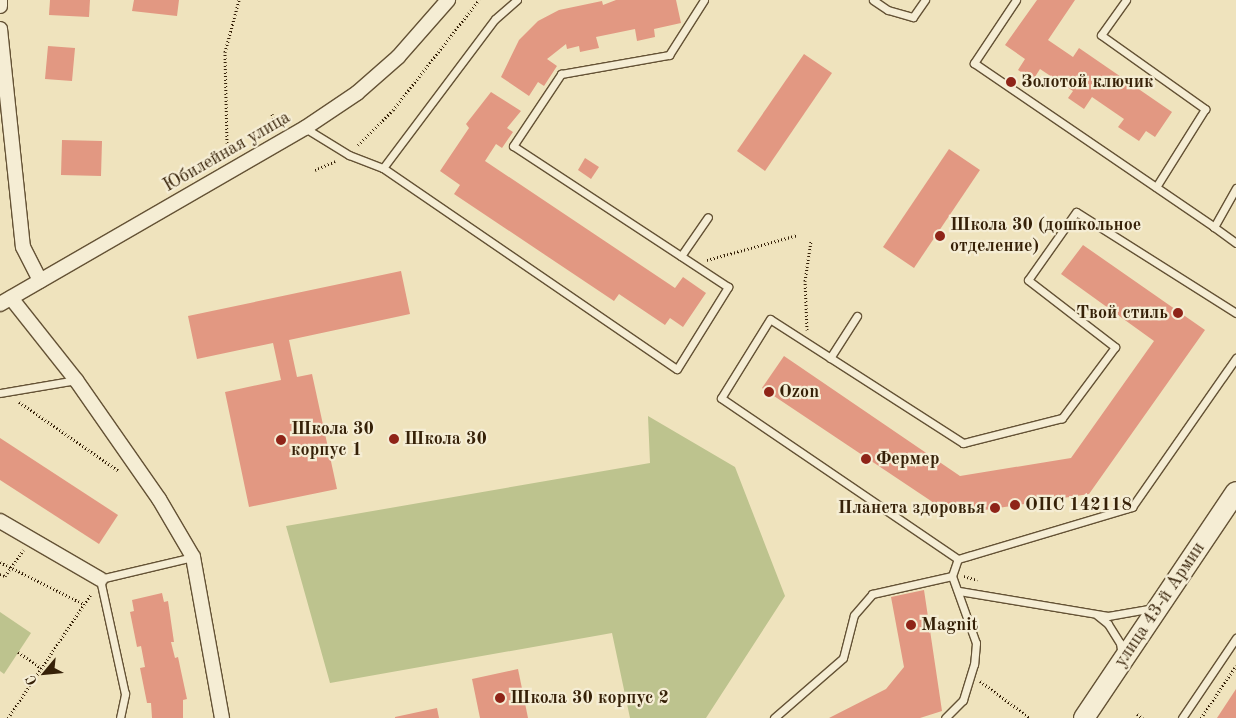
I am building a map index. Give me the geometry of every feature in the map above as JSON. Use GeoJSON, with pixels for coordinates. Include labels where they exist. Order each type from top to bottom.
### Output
{"type":"FeatureCollection","features":[{"type":"Feature","properties":{"kind":"main road","name":"улица 43-й Армии"},"geometry":{"type":"LineString","coordinates":[[1084,718],[1236,492]]}},
{"type":"Feature","properties":{"kind":"street"},"geometry":{"type":"LineString","coordinates":[[0,0],[0,6]]}},
{"type":"Feature","properties":{"kind":"street","name":"Юбилейная улица"},"geometry":{"type":"LineString","coordinates":[[6,301],[305,128],[357,93],[398,57],[448,0]]}},
{"type":"Feature","properties":{"kind":"street"},"geometry":{"type":"LineString","coordinates":[[0,29],[23,247],[40,281]]}},
{"type":"Feature","properties":{"kind":"street"},"geometry":{"type":"LineString","coordinates":[[6,301],[76,380],[159,498],[193,557],[222,718]]}},
{"type":"Feature","properties":{"kind":"street"},"geometry":{"type":"LineString","coordinates":[[0,521],[100,580]]}},
{"type":"Feature","properties":{"kind":"lane"},"geometry":{"type":"LineString","coordinates":[[383,168],[496,19],[517,0]]}},
{"type":"Feature","properties":{"kind":"lane"},"geometry":{"type":"LineString","coordinates":[[305,128],[349,155],[383,168],[677,369],[728,287],[513,146],[561,74],[669,55],[704,0]]}},
{"type":"Feature","properties":{"kind":"lane"},"geometry":{"type":"LineString","coordinates":[[873,0],[888,10],[913,17],[925,0]]}},
{"type":"Feature","properties":{"kind":"lane"},"geometry":{"type":"LineString","coordinates":[[1016,0],[974,63],[1236,243]]}},
{"type":"Feature","properties":{"kind":"lane"},"geometry":{"type":"LineString","coordinates":[[1126,0],[1101,34],[1206,109],[1156,187]]}},
{"type":"Feature","properties":{"kind":"lane"},"geometry":{"type":"LineString","coordinates":[[1214,227],[1236,188]]}},
{"type":"Feature","properties":{"kind":"lane"},"geometry":{"type":"LineString","coordinates":[[958,559],[721,398],[770,319],[963,443],[1062,418],[1115,347],[1028,280],[1076,212],[1236,313]]}},
{"type":"Feature","properties":{"kind":"lane"},"geometry":{"type":"LineString","coordinates":[[681,256],[708,218]]}},
{"type":"Feature","properties":{"kind":"lane"},"geometry":{"type":"LineString","coordinates":[[830,358],[857,316]]}},
{"type":"Feature","properties":{"kind":"lane"},"geometry":{"type":"LineString","coordinates":[[958,559],[1132,507],[1236,358]]}},
{"type":"Feature","properties":{"kind":"lane"},"geometry":{"type":"LineString","coordinates":[[2,392],[76,380]]}},
{"type":"Feature","properties":{"kind":"lane"},"geometry":{"type":"LineString","coordinates":[[120,718],[125,694],[100,580],[193,557]]}},
{"type":"Feature","properties":{"kind":"lane"},"geometry":{"type":"LineString","coordinates":[[945,718],[963,700],[971,674],[976,643],[952,575],[958,559]]}},
{"type":"Feature","properties":{"kind":"lane"},"geometry":{"type":"LineString","coordinates":[[774,718],[843,658],[854,615],[872,594],[952,575]]}},
{"type":"Feature","properties":{"kind":"lane"},"geometry":{"type":"LineString","coordinates":[[959,591],[1108,616],[1158,607]]}},
{"type":"Feature","properties":{"kind":"lane"},"geometry":{"type":"LineString","coordinates":[[1096,614],[1108,624],[1120,643],[1122,661]]}},
{"type":"Feature","properties":{"kind":"lane"},"geometry":{"type":"LineString","coordinates":[[1182,718],[1236,638]]}},
{"type":"Feature","properties":{"kind":"path"},"geometry":{"type":"LineString","coordinates":[[227,143],[225,52],[239,0]]}},
{"type":"Feature","properties":{"kind":"path"},"geometry":{"type":"LineString","coordinates":[[315,170],[349,155],[393,110],[479,0]]}},
{"type":"Feature","properties":{"kind":"path"},"geometry":{"type":"LineString","coordinates":[[692,263],[798,235]]}},
{"type":"Feature","properties":{"kind":"path"},"geometry":{"type":"LineString","coordinates":[[808,344],[805,281],[811,241]]}},
{"type":"Feature","properties":{"kind":"path"},"geometry":{"type":"LineString","coordinates":[[2,392],[127,476]]}},
{"type":"Feature","properties":{"kind":"path"},"geometry":{"type":"LineString","coordinates":[[0,574],[6,576],[32,540]]}},
{"type":"Feature","properties":{"kind":"path"},"geometry":{"type":"LineString","coordinates":[[0,562],[84,604]]}},
{"type":"Feature","properties":{"kind":"path"},"geometry":{"type":"LineString","coordinates":[[952,575],[980,580]]}},
{"type":"Feature","properties":{"kind":"path"},"geometry":{"type":"LineString","coordinates":[[8,718],[100,580]]}},
{"type":"Feature","properties":{"kind":"path"},"geometry":{"type":"LineString","coordinates":[[18,652],[41,668]]}},
{"type":"Feature","properties":{"kind":"path"},"geometry":{"type":"LineString","coordinates":[[1201,718],[1236,666]]}},
{"type":"Feature","properties":{"kind":"path"},"geometry":{"type":"LineString","coordinates":[[971,674],[1030,718]]}},
{"type":"Feature","properties":{"kind":"path"},"geometry":{"type":"LineString","coordinates":[[1137,714],[1143,718]]}},
{"type":"Feature","properties":{"kind":"green space"},"geometry":{"type":"Polygon","coordinates":[[[648,416],[735,467],[785,596],[706,718],[630,718],[612,633],[330,683],[286,526],[650,463],[648,416]]]}},
{"type":"Feature","properties":{"kind":"green space"},"geometry":{"type":"Polygon","coordinates":[[[0,612],[31,633],[4,674],[0,671],[0,612]]]}},
{"type":"Feature","properties":{"kind":"building"},"geometry":{"type":"Polygon","coordinates":[[[50,0],[90,0],[89,17],[49,15],[50,0]]]}},
{"type":"Feature","properties":{"kind":"building"},"geometry":{"type":"Polygon","coordinates":[[[134,0],[179,0],[177,16],[132,11],[134,0]]]}},
{"type":"Feature","properties":{"kind":"building"},"geometry":{"type":"Polygon","coordinates":[[[616,0],[676,0],[681,23],[654,29],[655,37],[637,41],[635,29],[596,37],[599,48],[580,52],[579,46],[567,49],[566,44],[547,59],[557,66],[544,86],[538,82],[529,96],[501,77],[519,40],[538,21],[559,10],[602,1],[603,5],[616,0]]]}},
{"type":"Feature","properties":{"kind":"building"},"geometry":{"type":"Polygon","coordinates":[[[1037,0],[1075,0],[1048,40],[1073,57],[1079,48],[1172,112],[1155,137],[1146,131],[1139,141],[1118,127],[1124,119],[1092,97],[1084,109],[1068,98],[1073,91],[1040,69],[1033,80],[1018,70],[1025,59],[1005,45],[1037,0]]]}},
{"type":"Feature","properties":{"kind":"building"},"geometry":{"type":"Polygon","coordinates":[[[48,46],[75,48],[72,81],[45,79],[48,46]]]}},
{"type":"Feature","properties":{"kind":"building"},"geometry":{"type":"Polygon","coordinates":[[[804,54],[832,73],[765,171],[737,151],[804,54]]]}},
{"type":"Feature","properties":{"kind":"building"},"geometry":{"type":"Polygon","coordinates":[[[491,92],[521,111],[507,128],[513,132],[502,148],[496,144],[485,161],[675,288],[683,277],[706,293],[683,327],[670,318],[665,325],[619,294],[614,301],[454,194],[460,185],[440,171],[469,128],[466,124],[491,92]]]}},
{"type":"Feature","properties":{"kind":"building"},"geometry":{"type":"Polygon","coordinates":[[[62,140],[102,141],[101,176],[61,175],[62,140]]]}},
{"type":"Feature","properties":{"kind":"building"},"geometry":{"type":"Polygon","coordinates":[[[949,149],[980,170],[914,268],[883,247],[949,149]]]}},
{"type":"Feature","properties":{"kind":"building"},"geometry":{"type":"Polygon","coordinates":[[[585,158],[599,167],[591,179],[578,170],[585,158]]]}},
{"type":"Feature","properties":{"kind":"building"},"geometry":{"type":"Polygon","coordinates":[[[1083,245],[1205,330],[1089,494],[952,515],[762,388],[784,356],[960,476],[1071,458],[1154,341],[1061,274],[1083,245]]]}},
{"type":"Feature","properties":{"kind":"building"},"geometry":{"type":"Polygon","coordinates":[[[401,271],[410,314],[289,340],[297,377],[312,374],[337,489],[249,507],[225,392],[281,380],[273,343],[197,359],[188,316],[401,271]]]}},
{"type":"Feature","properties":{"kind":"building"},"geometry":{"type":"Polygon","coordinates":[[[0,438],[118,515],[99,544],[0,480],[0,438]]]}},
{"type":"Feature","properties":{"kind":"building"},"geometry":{"type":"Polygon","coordinates":[[[924,590],[942,711],[920,718],[829,718],[886,689],[904,667],[891,597],[924,590]]]}},
{"type":"Feature","properties":{"kind":"building"},"geometry":{"type":"Polygon","coordinates":[[[162,593],[164,602],[168,601],[174,642],[171,642],[175,658],[178,657],[187,699],[183,700],[183,718],[152,718],[151,703],[147,703],[140,668],[145,667],[141,646],[137,647],[130,612],[134,611],[132,600],[162,593]]]}},
{"type":"Feature","properties":{"kind":"building","name":"Школа 30 корпус 2"},"geometry":{"type":"Polygon","coordinates":[[[518,669],[528,718],[480,718],[472,679],[518,669]]]}},
{"type":"Feature","properties":{"kind":"building"},"geometry":{"type":"Polygon","coordinates":[[[1236,689],[1236,718],[1217,718],[1236,689]]]}},
{"type":"Feature","properties":{"kind":"building"},"geometry":{"type":"Polygon","coordinates":[[[437,708],[439,718],[395,718],[395,717],[437,708]]]}},
{"type":"Feature","properties":{"kind":"place","name":"Золотой ключик"},"geometry":{"type":"Point","coordinates":[1011,82]}},
{"type":"Feature","properties":{"kind":"place","name":"Школа 30 (дошкольное отделение)"},"geometry":{"type":"Point","coordinates":[940,236]}},
{"type":"Feature","properties":{"kind":"place","name":"Твой стиль"},"geometry":{"type":"Point","coordinates":[1178,313]}},
{"type":"Feature","properties":{"kind":"place","name":"Ozon"},"geometry":{"type":"Point","coordinates":[769,392]}},
{"type":"Feature","properties":{"kind":"place","name":"Школа 30"},"geometry":{"type":"Point","coordinates":[394,439]}},
{"type":"Feature","properties":{"kind":"place","name":"Школа 30 корпус 1"},"geometry":{"type":"Point","coordinates":[281,440]}},
{"type":"Feature","properties":{"kind":"place","name":"Фермер"},"geometry":{"type":"Point","coordinates":[866,459]}},
{"type":"Feature","properties":{"kind":"place","name":"ОПС 142118"},"geometry":{"type":"Point","coordinates":[1015,505]}},
{"type":"Feature","properties":{"kind":"place","name":"Планета здоровья"},"geometry":{"type":"Point","coordinates":[995,508]}},
{"type":"Feature","properties":{"kind":"place","name":"Magnit"},"geometry":{"type":"Point","coordinates":[911,625]}},
{"type":"Feature","properties":{"kind":"place","name":"Школа 30 корпус 2"},"geometry":{"type":"Point","coordinates":[500,698]}}]}
